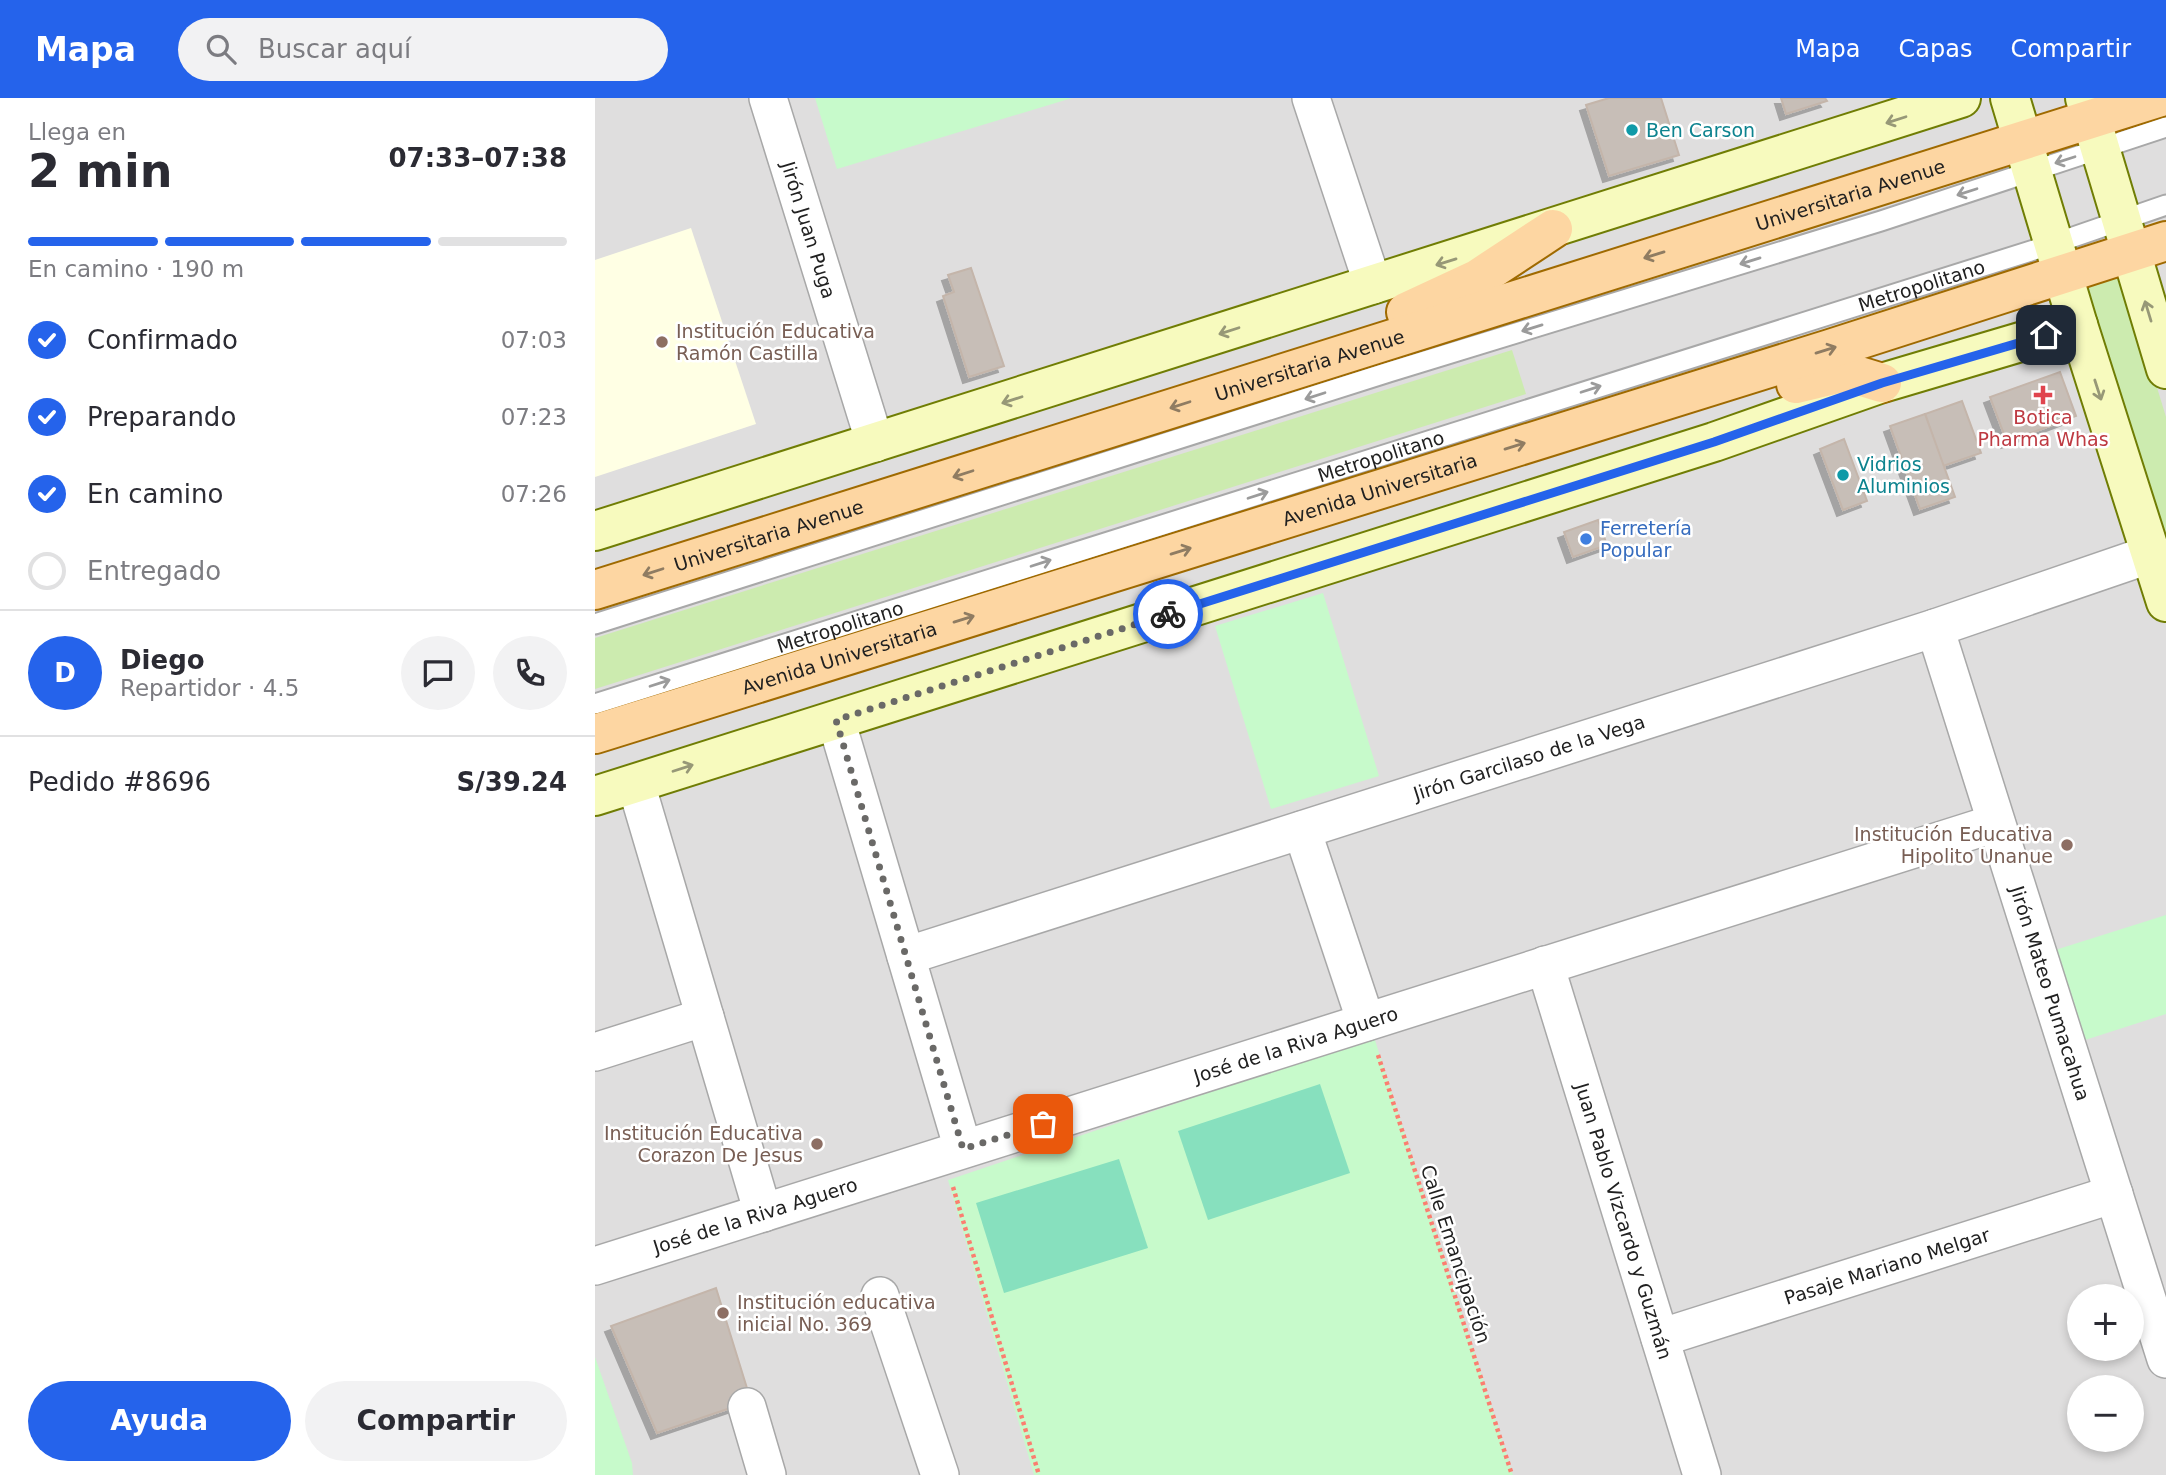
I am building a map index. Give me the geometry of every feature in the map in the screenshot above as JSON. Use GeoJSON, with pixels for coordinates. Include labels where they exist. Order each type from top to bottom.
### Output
{"type":"FeatureCollection","features":[{"type":"Feature","properties":{"kind":"main road"},"geometry":{"type":"LineString","coordinates":[[2027,155],[2092,122],[2158,98]]}},
{"type":"Feature","properties":{"kind":"main road","name":"Universitaria Avenue"},"geometry":{"type":"LineString","coordinates":[[595,590],[1350,351],[2027,155]]}},
{"type":"Feature","properties":{"kind":"main road"},"geometry":{"type":"LineString","coordinates":[[1350,351],[1371,328],[1477,279],[1553,229]]}},
{"type":"Feature","properties":{"kind":"main road","name":"Avenida Universitaria"},"geometry":{"type":"LineString","coordinates":[[595,734],[1713,384],[2125,236],[2166,241]]}},
{"type":"Feature","properties":{"kind":"main road"},"geometry":{"type":"LineString","coordinates":[[1713,384],[1744,397],[1846,372],[1882,383]]}},
{"type":"Feature","properties":{"kind":"street","name":"Jirón Juan Puga"},"geometry":{"type":"LineString","coordinates":[[768,98],[875,443]]}},
{"type":"Feature","properties":{"kind":"street"},"geometry":{"type":"LineString","coordinates":[[1311,98],[1373,285]]}},
{"type":"Feature","properties":{"kind":"street"},"geometry":{"type":"LineString","coordinates":[[595,531],[1961,98]]}},
{"type":"Feature","properties":{"kind":"street"},"geometry":{"type":"LineString","coordinates":[[2010,98],[2078,325],[2166,602]]}},
{"type":"Feature","properties":{"kind":"street"},"geometry":{"type":"LineString","coordinates":[[2092,122],[2166,369]]}},
{"type":"Feature","properties":{"kind":"street"},"geometry":{"type":"LineString","coordinates":[[595,796],[1701,446],[1882,383],[2078,325]]}},
{"type":"Feature","properties":{"kind":"street","name":"Jirón Garcilaso de la Vega"},"geometry":{"type":"LineString","coordinates":[[906,956],[1935,628],[2151,554]]}},
{"type":"Feature","properties":{"kind":"street","name":"Jirón Mateo Pumacahua"},"geometry":{"type":"LineString","coordinates":[[1935,628],[2166,1359]]}},
{"type":"Feature","properties":{"kind":"street"},"geometry":{"type":"LineString","coordinates":[[836,720],[906,956],[958,1166]]}},
{"type":"Feature","properties":{"kind":"street"},"geometry":{"type":"LineString","coordinates":[[636,783],[763,1213]]}},
{"type":"Feature","properties":{"kind":"street","name":"José de la Riva Aguero"},"geometry":{"type":"LineString","coordinates":[[595,1266],[763,1213],[958,1166],[1372,1038],[1545,965],[1996,823]]}},
{"type":"Feature","properties":{"kind":"street"},"geometry":{"type":"LineString","coordinates":[[1302,830],[1372,1038]]}},
{"type":"Feature","properties":{"kind":"street","name":"Juan Pablo Vizcardo y Guzmán"},"geometry":{"type":"LineString","coordinates":[[1545,965],[1702,1475]]}},
{"type":"Feature","properties":{"kind":"street"},"geometry":{"type":"LineString","coordinates":[[595,1052],[705,1017]]}},
{"type":"Feature","properties":{"kind":"street","name":"Pasaje Mariano Melgar"},"geometry":{"type":"LineString","coordinates":[[1660,1338],[2114,1194]]}},
{"type":"Feature","properties":{"kind":"street"},"geometry":{"type":"LineString","coordinates":[[880,1296],[940,1475]]}},
{"type":"Feature","properties":{"kind":"street"},"geometry":{"type":"LineString","coordinates":[[747,1407],[767,1475]]}},
{"type":"Feature","properties":{"kind":"lane"},"geometry":{"type":"LineString","coordinates":[[2092,122],[2166,127]]}},
{"type":"Feature","properties":{"kind":"lane"},"geometry":{"type":"LineString","coordinates":[[595,624],[1389,372],[1867,225],[2027,155]]}},
{"type":"Feature","properties":{"kind":"lane"},"geometry":{"type":"LineString","coordinates":[[2125,236],[2166,205]]}},
{"type":"Feature","properties":{"kind":"lane","name":"Metropolitano"},"geometry":{"type":"LineString","coordinates":[[595,704],[2058,259]]}},
{"type":"Feature","properties":{"kind":"path","name":"Calle Emancipación"},"geometry":{"type":"LineString","coordinates":[[1372,1038],[1512,1475]]}},
{"type":"Feature","properties":{"kind":"path"},"geometry":{"type":"LineString","coordinates":[[958,1166],[1039,1475]]}},
{"type":"Feature","properties":{"kind":"shaded area"},"geometry":{"type":"Polygon","coordinates":[[[595,98],[2166,98],[2166,1475],[595,1475],[595,98]]]}},
{"type":"Feature","properties":{"kind":"shaded area","name":"Institución Educativa Ramón Castilla"},"geometry":{"type":"Polygon","coordinates":[[[691,228],[756,424],[595,477],[595,260],[691,228]]]}},
{"type":"Feature","properties":{"kind":"green space"},"geometry":{"type":"Polygon","coordinates":[[[815,98],[1072,98],[837,169],[815,98]]]}},
{"type":"Feature","properties":{"kind":"green space"},"geometry":{"type":"Polygon","coordinates":[[[2123,276],[2166,417],[2166,544],[2085,288],[2123,276]]]}},
{"type":"Feature","properties":{"kind":"green space"},"geometry":{"type":"Polygon","coordinates":[[[1512,350],[1526,394],[595,689],[595,638],[1512,350]]]}},
{"type":"Feature","properties":{"kind":"green space"},"geometry":{"type":"Polygon","coordinates":[[[1323,593],[1379,776],[1271,809],[1215,626],[1323,593]]]}},
{"type":"Feature","properties":{"kind":"green space"},"geometry":{"type":"Polygon","coordinates":[[[2166,915],[2166,1014],[2082,1041],[2052,951],[2166,915]]]}},
{"type":"Feature","properties":{"kind":"green space"},"geometry":{"type":"Polygon","coordinates":[[[1374,1037],[1513,1475],[1034,1475],[948,1180],[1374,1037]]]}},
{"type":"Feature","properties":{"kind":"green space"},"geometry":{"type":"Polygon","coordinates":[[[1320,1084],[1350,1173],[1208,1220],[1178,1131],[1320,1084]]]}},
{"type":"Feature","properties":{"kind":"green space"},"geometry":{"type":"Polygon","coordinates":[[[1119,1159],[1148,1248],[1004,1293],[976,1203],[1119,1159]]]}},
{"type":"Feature","properties":{"kind":"green space"},"geometry":{"type":"Polygon","coordinates":[[[595,1357],[632,1463],[633,1475],[595,1475],[595,1357]]]}},
{"type":"Feature","properties":{"kind":"building","name":"Ben Carson"},"geometry":{"type":"Polygon","coordinates":[[[1609,98],[1661,98],[1679,155],[1609,176],[1586,105],[1609,98]]]}},
{"type":"Feature","properties":{"kind":"building"},"geometry":{"type":"Polygon","coordinates":[[[1781,98],[1825,98],[1827,101],[1786,114],[1781,98]]]}},
{"type":"Feature","properties":{"kind":"building"},"geometry":{"type":"Polygon","coordinates":[[[971,268],[1004,366],[969,377],[943,296],[954,292],[948,275],[971,268]]]}},
{"type":"Feature","properties":{"kind":"building"},"geometry":{"type":"Polygon","coordinates":[[[2060,372],[2076,416],[2007,442],[1990,397],[2060,372]]]}},
{"type":"Feature","properties":{"kind":"building"},"geometry":{"type":"Polygon","coordinates":[[[1962,401],[1981,453],[1943,466],[1925,414],[1962,401]]]}},
{"type":"Feature","properties":{"kind":"building"},"geometry":{"type":"Polygon","coordinates":[[[1925,414],[1955,497],[1920,509],[1890,426],[1925,414]]]}},
{"type":"Feature","properties":{"kind":"building","name":"Vidrios Aluminios"},"geometry":{"type":"Polygon","coordinates":[[[1844,439],[1867,501],[1843,510],[1820,449],[1844,439]]]}},
{"type":"Feature","properties":{"kind":"building","name":"Ferretería Popular"},"geometry":{"type":"Polygon","coordinates":[[[1598,520],[1607,545],[1573,557],[1564,532],[1598,520]]]}},
{"type":"Feature","properties":{"kind":"building"},"geometry":{"type":"Polygon","coordinates":[[[716,1288],[751,1401],[657,1433],[611,1326],[716,1288]]]}},
{"type":"Feature","properties":{"kind":"way so far"},"geometry":{"type":"LineString","coordinates":[[1043,1124],[963,1149],[836,720],[1168,614]]}},
{"type":"Feature","properties":{"kind":"place","name":"Ben Carson"},"geometry":{"type":"Point","coordinates":[1632,130]}},
{"type":"Feature","properties":{"kind":"place","name":"Institución Educativa Ramón Castilla"},"geometry":{"type":"Point","coordinates":[662,342]}},
{"type":"Feature","properties":{"kind":"place","name":"Botica Pharma Whas"},"geometry":{"type":"Point","coordinates":[2043,395]}},
{"type":"Feature","properties":{"kind":"place","name":"Vidrios Aluminios"},"geometry":{"type":"Point","coordinates":[1843,475]}},
{"type":"Feature","properties":{"kind":"place","name":"Ferretería Popular"},"geometry":{"type":"Point","coordinates":[1586,539]}},
{"type":"Feature","properties":{"kind":"place","name":"Institución Educativa Hipolito Unanue"},"geometry":{"type":"Point","coordinates":[2067,845]}},
{"type":"Feature","properties":{"kind":"place","name":"Institución Educativa Corazon De Jesus"},"geometry":{"type":"Point","coordinates":[817,1144]}},
{"type":"Feature","properties":{"kind":"place","name":"Institución educativa inicial No. 369"},"geometry":{"type":"Point","coordinates":[723,1313]}},
{"type":"Feature","properties":{"kind":"route"},"geometry":{"type":"LineString","coordinates":[[1168,614],[1714,442],[1882,383],[2046,335]]}}]}
